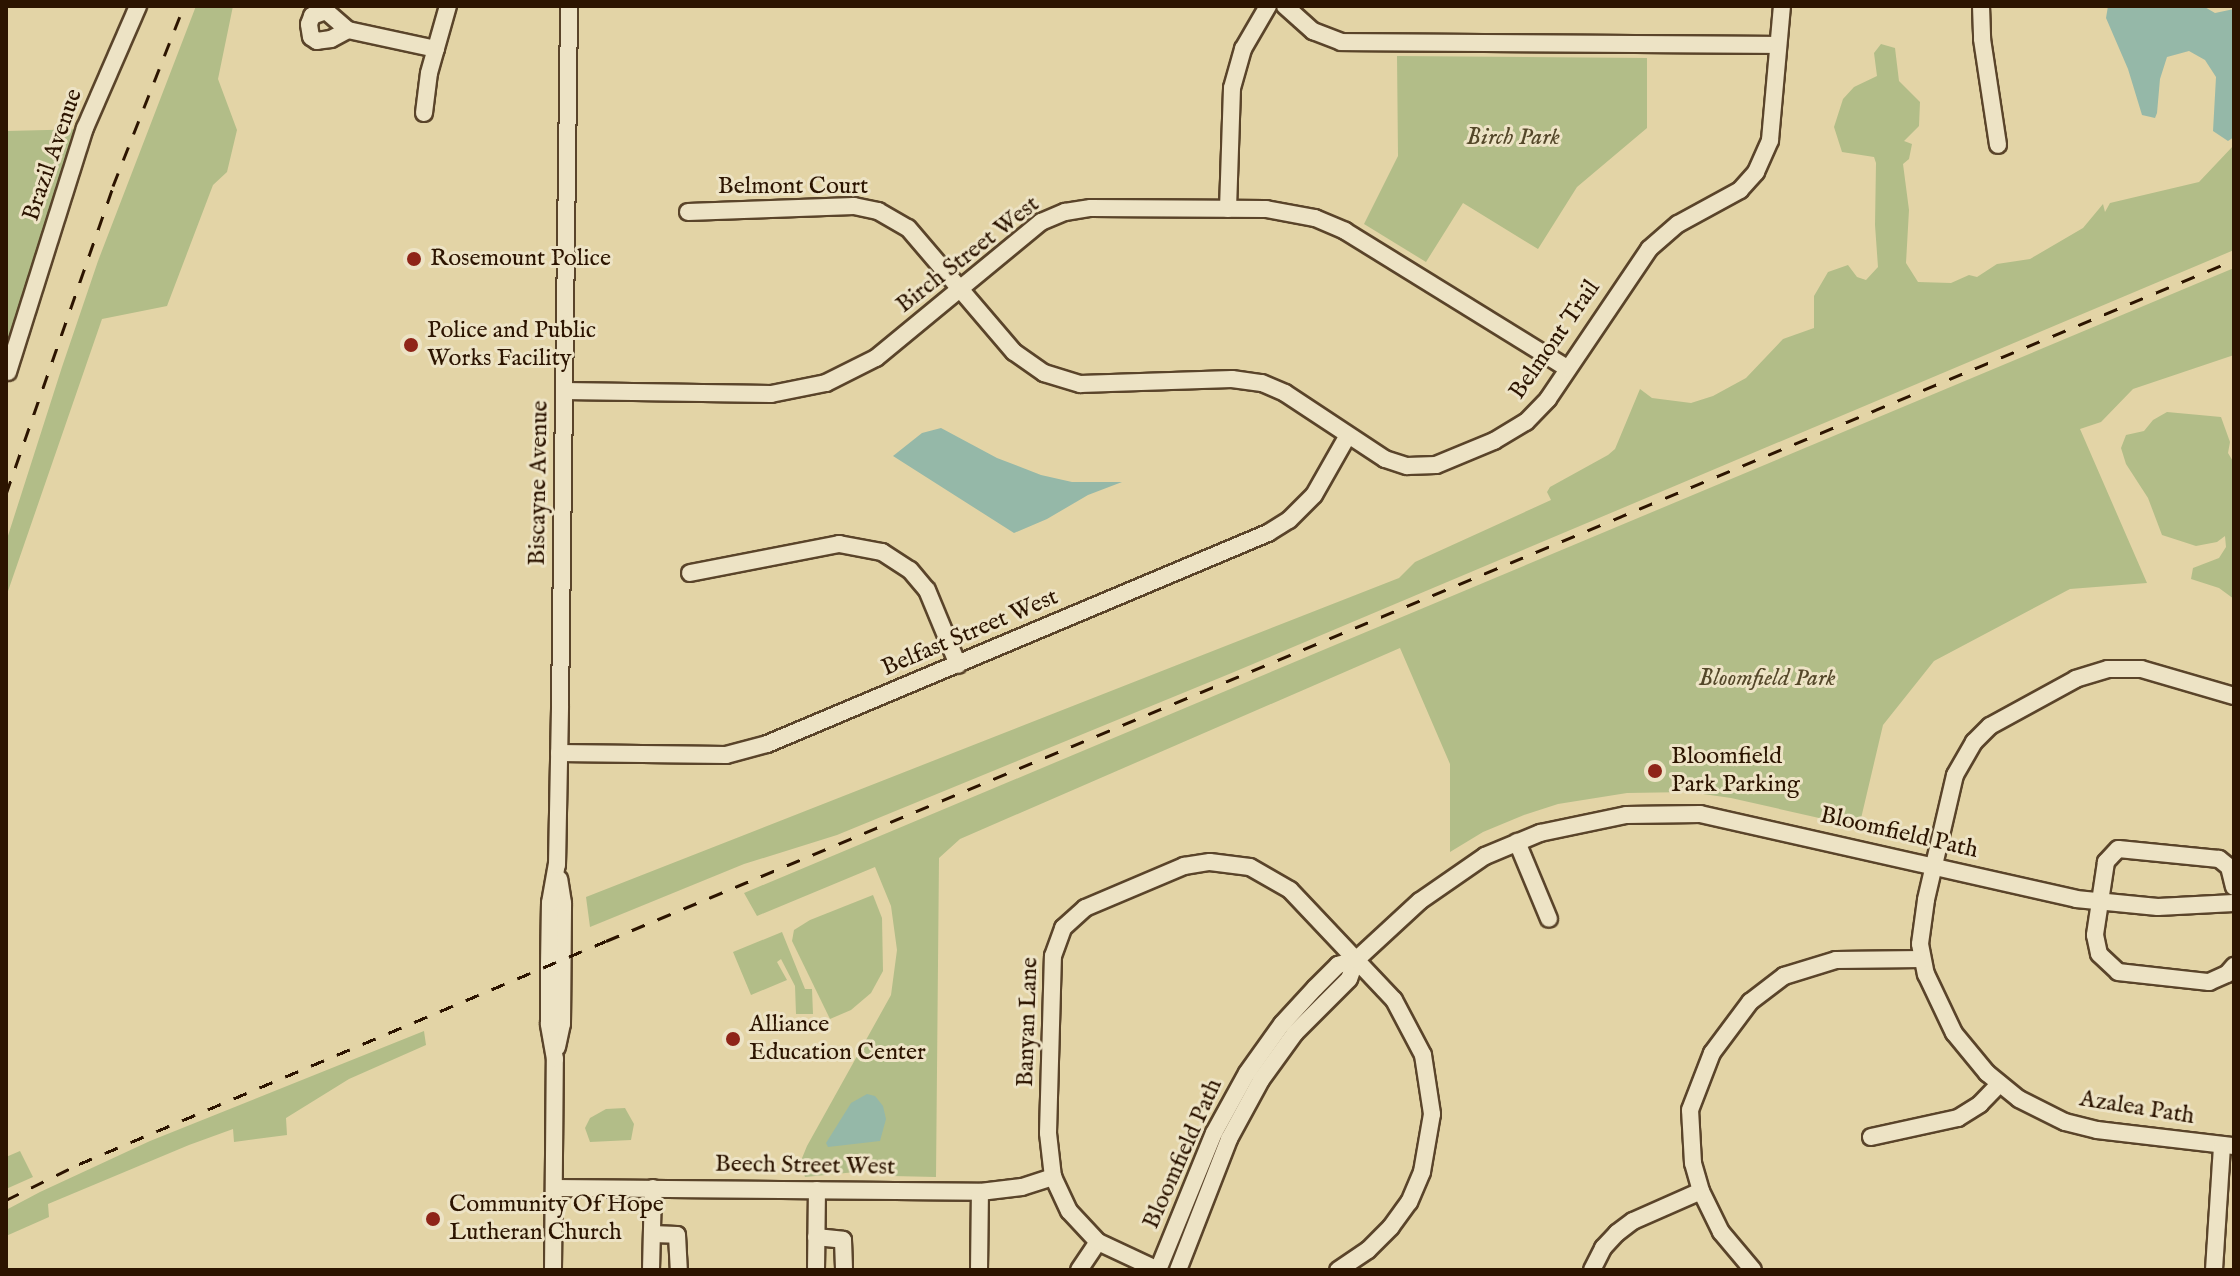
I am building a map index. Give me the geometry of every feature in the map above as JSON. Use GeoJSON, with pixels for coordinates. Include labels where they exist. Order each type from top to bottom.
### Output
{"type":"FeatureCollection","features":[{"type":"Feature","properties":{"kind":"street","name":"Brazil Avenue"},"geometry":{"type":"LineString","coordinates":[[7,376],[20,338],[21,323],[85,128],[138,6]]}},
{"type":"Feature","properties":{"kind":"street"},"geometry":{"type":"LineString","coordinates":[[424,113],[448,6]]}},
{"type":"Feature","properties":{"kind":"street","name":"Biscayne Avenue"},"geometry":{"type":"LineString","coordinates":[[553,1270],[555,1059],[549,1024],[549,980],[550,903],[557,865],[569,6]]}},
{"type":"Feature","properties":{"kind":"street"},"geometry":{"type":"LineString","coordinates":[[1228,209],[1232,88],[1243,49],[1268,6]]}},
{"type":"Feature","properties":{"kind":"street"},"geometry":{"type":"LineString","coordinates":[[1285,6],[1313,31],[1341,42],[1778,45]]}},
{"type":"Feature","properties":{"kind":"street","name":"Belmont Trail"},"geometry":{"type":"LineString","coordinates":[[960,290],[1023,360],[1055,378],[1080,384],[1232,379],[1262,383],[1285,393],[1347,437],[1392,462],[1415,466],[1443,463],[1494,441],[1526,422],[1548,399],[1649,249],[1678,224],[1740,190],[1756,172],[1770,140],[1782,6]]}},
{"type":"Feature","properties":{"kind":"street"},"geometry":{"type":"LineString","coordinates":[[1981,6],[1982,39],[1998,145]]}},
{"type":"Feature","properties":{"kind":"street"},"geometry":{"type":"LineString","coordinates":[[348,30],[436,49]]}},
{"type":"Feature","properties":{"kind":"street","name":"Belmont Court"},"geometry":{"type":"LineString","coordinates":[[688,212],[854,206],[878,211],[908,228],[960,290]]}},
{"type":"Feature","properties":{"kind":"street","name":"Birch Street West"},"geometry":{"type":"LineString","coordinates":[[564,391],[771,394],[816,386],[850,374],[876,358],[1053,215],[1091,208],[1284,210],[1330,223],[1567,368]]}},
{"type":"Feature","properties":{"kind":"street","name":"Brazil Avenue"},"geometry":{"type":"LineString","coordinates":[[6,345],[21,323]]}},
{"type":"Feature","properties":{"kind":"street","name":"Belfast Street West"},"geometry":{"type":"LineString","coordinates":[[559,753],[711,756],[740,753],[958,665],[1279,527],[1314,495],[1347,437]]}},
{"type":"Feature","properties":{"kind":"street"},"geometry":{"type":"LineString","coordinates":[[690,573],[839,544],[882,552],[910,570],[927,590],[958,665]]}},
{"type":"Feature","properties":{"kind":"street","name":"Azalea Path"},"geometry":{"type":"LineString","coordinates":[[2228,1146],[2081,1127],[2035,1108],[1999,1084],[1954,1033],[1934,994],[1922,959],[1921,930],[1944,817],[1961,763],[1974,742],[2002,718],[2076,679],[2108,669],[2141,669],[2234,696]]}},
{"type":"Feature","properties":{"kind":"street","name":"Bloomfield Path"},"geometry":{"type":"LineString","coordinates":[[1158,1270],[1214,1133],[1247,1073],[1298,1005],[1338,965],[1356,960],[1446,880],[1517,842],[1556,828],[1609,817],[1692,814],[1746,822],[2099,903],[2158,907],[2234,903]]}},
{"type":"Feature","properties":{"kind":"street"},"geometry":{"type":"LineString","coordinates":[[1517,842],[1549,919]]}},
{"type":"Feature","properties":{"kind":"street"},"geometry":{"type":"LineString","coordinates":[[2234,887],[2229,867],[2219,859],[2126,847],[2108,856],[2099,903],[2096,945],[2103,961],[2118,972],[2209,982],[2227,974],[2234,966]]}},
{"type":"Feature","properties":{"kind":"street","name":"Banyan Lane"},"geometry":{"type":"LineString","coordinates":[[1158,1270],[1098,1242],[1069,1211],[1053,1177],[1048,1133],[1053,956],[1063,928],[1085,908],[1184,866],[1202,862],[1233,863],[1261,871],[1290,890],[1394,1000],[1418,1041],[1430,1083],[1432,1127],[1422,1172],[1400,1215],[1368,1250],[1338,1270]]}},
{"type":"Feature","properties":{"kind":"street"},"geometry":{"type":"LineString","coordinates":[[1753,1270],[1728,1244],[1701,1191],[1690,1148],[1694,1094],[1712,1053],[1750,1002],[1784,976],[1818,964],[1852,959],[1922,959]]}},
{"type":"Feature","properties":{"kind":"street","name":"Bloomfield Path"},"geometry":{"type":"LineString","coordinates":[[1178,1270],[1218,1165],[1251,1097],[1295,1033],[1349,979],[1356,960]]}},
{"type":"Feature","properties":{"kind":"street"},"geometry":{"type":"LineString","coordinates":[[1871,1137],[1958,1118],[1980,1104],[1999,1084]]}},
{"type":"Feature","properties":{"kind":"street"},"geometry":{"type":"LineString","coordinates":[[2214,1270],[2228,1146]]}},
{"type":"Feature","properties":{"kind":"street","name":"Beech Street West"},"geometry":{"type":"LineString","coordinates":[[554,1188],[980,1192],[1022,1187],[1053,1177]]}},
{"type":"Feature","properties":{"kind":"street"},"geometry":{"type":"LineString","coordinates":[[651,1270],[653,1188]]}},
{"type":"Feature","properties":{"kind":"street"},"geometry":{"type":"LineString","coordinates":[[816,1270],[817,1190]]}},
{"type":"Feature","properties":{"kind":"street"},"geometry":{"type":"LineString","coordinates":[[1592,1270],[1603,1248],[1625,1227],[1701,1191]]}},
{"type":"Feature","properties":{"kind":"street"},"geometry":{"type":"LineString","coordinates":[[979,1270],[980,1192]]}},
{"type":"Feature","properties":{"kind":"street"},"geometry":{"type":"LineString","coordinates":[[652,1234],[677,1235],[679,1270]]}},
{"type":"Feature","properties":{"kind":"street"},"geometry":{"type":"LineString","coordinates":[[816,1237],[843,1240],[844,1270]]}},
{"type":"Feature","properties":{"kind":"street"},"geometry":{"type":"LineString","coordinates":[[1079,1270],[1098,1242]]}},
{"type":"Feature","properties":{"kind":"green space"},"geometry":{"type":"Polygon","coordinates":[[[196,6],[233,6],[218,79],[237,130],[227,172],[213,185],[167,306],[102,319],[6,597],[6,542],[62,367],[98,261],[196,6]]]}},
{"type":"Feature","properties":{"kind":"green space"},"geometry":{"type":"Polygon","coordinates":[[[1881,44],[1895,48],[1899,81],[1920,102],[1919,126],[1904,141],[1912,144],[1909,159],[1903,164],[1909,210],[1906,263],[1918,282],[1951,283],[1969,275],[1977,277],[1997,264],[2030,259],[2083,228],[2103,204],[2105,212],[2110,203],[2199,182],[2234,145],[2234,250],[1234,672],[837,835],[744,864],[590,927],[586,897],[1399,578],[1415,562],[1551,500],[1547,492],[1550,487],[1615,449],[1640,389],[1652,398],[1691,403],[1713,396],[1746,378],[1783,339],[1814,328],[1814,296],[1828,272],[1848,265],[1857,277],[1866,280],[1878,267],[1876,163],[1874,157],[1842,152],[1834,127],[1843,99],[1854,87],[1877,76],[1874,53],[1881,44]]]}},
{"type":"Feature","properties":{"kind":"green space","name":"Birch Park"},"geometry":{"type":"Polygon","coordinates":[[[1397,56],[1647,58],[1647,128],[1577,187],[1538,249],[1463,203],[1426,262],[1364,224],[1398,156],[1397,56]]]}},
{"type":"Feature","properties":{"kind":"green space"},"geometry":{"type":"Polygon","coordinates":[[[88,129],[6,375],[6,131],[88,129]]]}},
{"type":"Feature","properties":{"kind":"green space","name":"Bloomfield Park"},"geometry":{"type":"Polygon","coordinates":[[[2234,268],[2234,355],[2133,389],[2101,422],[2080,429],[2147,583],[2070,589],[1934,661],[1883,725],[1859,827],[1731,798],[1689,792],[1627,793],[1558,804],[1524,815],[1483,832],[1450,852],[1450,764],[1400,648],[960,839],[939,858],[936,1177],[892,1176],[876,1170],[805,1177],[800,1163],[807,1146],[891,995],[897,950],[891,906],[875,867],[757,916],[744,893],[2234,268]]]}},
{"type":"Feature","properties":{"kind":"green space"},"geometry":{"type":"Polygon","coordinates":[[[2167,412],[2221,417],[2230,442],[2228,453],[2234,463],[2234,599],[2219,588],[2191,579],[2193,568],[2219,558],[2226,547],[2225,536],[2217,542],[2196,546],[2162,535],[2148,498],[2126,464],[2121,448],[2126,435],[2144,431],[2153,420],[2167,412]]]}},
{"type":"Feature","properties":{"kind":"green space"},"geometry":{"type":"Polygon","coordinates":[[[873,895],[882,918],[883,971],[871,993],[851,1010],[830,1019],[792,941],[794,930],[810,920],[873,895]]]}},
{"type":"Feature","properties":{"kind":"green space"},"geometry":{"type":"Polygon","coordinates":[[[782,932],[805,989],[812,989],[813,1014],[796,1014],[795,986],[781,959],[777,962],[787,980],[751,995],[733,952],[782,932]]]}},
{"type":"Feature","properties":{"kind":"green space"},"geometry":{"type":"Polygon","coordinates":[[[424,1031],[426,1045],[349,1079],[286,1118],[287,1135],[234,1142],[233,1129],[48,1204],[49,1217],[6,1236],[6,1210],[40,1192],[150,1141],[424,1031]]]}},
{"type":"Feature","properties":{"kind":"green space"},"geometry":{"type":"Polygon","coordinates":[[[625,1108],[634,1124],[631,1140],[590,1142],[585,1128],[590,1118],[606,1109],[625,1108]]]}},
{"type":"Feature","properties":{"kind":"green space"},"geometry":{"type":"Polygon","coordinates":[[[20,1151],[33,1177],[6,1189],[6,1157],[20,1151]]]}},
{"type":"Feature","properties":{"kind":"shaded area"},"geometry":{"type":"Polygon","coordinates":[[[2108,6],[2203,6],[2215,13],[2234,9],[2234,137],[2228,141],[2213,131],[2216,77],[2205,60],[2189,51],[2167,57],[2160,79],[2155,118],[2142,115],[2128,69],[2106,18],[2108,6]]]}},
{"type":"Feature","properties":{"kind":"shaded area"},"geometry":{"type":"Polygon","coordinates":[[[941,428],[997,458],[1041,475],[1072,482],[1122,482],[1088,495],[1047,519],[1014,533],[893,456],[922,433],[941,428]]]}},
{"type":"Feature","properties":{"kind":"shaded area"},"geometry":{"type":"Polygon","coordinates":[[[867,1094],[875,1096],[883,1106],[886,1119],[880,1141],[828,1147],[826,1143],[851,1103],[867,1094]]]}},
{"type":"Feature","properties":{"kind":"railway"},"geometry":{"type":"LineString","coordinates":[[6,494],[113,186],[184,6]]}},
{"type":"Feature","properties":{"kind":"railway"},"geometry":{"type":"LineString","coordinates":[[6,1200],[79,1164],[606,941],[2234,260]]}},
{"type":"Feature","properties":{"kind":"place","name":"Rosemount Police"},"geometry":{"type":"Point","coordinates":[414,259]}},
{"type":"Feature","properties":{"kind":"place","name":"Police and Public Works Facility"},"geometry":{"type":"Point","coordinates":[411,345]}},
{"type":"Feature","properties":{"kind":"place","name":"Bloomfield Park Parking"},"geometry":{"type":"Point","coordinates":[1655,771]}},
{"type":"Feature","properties":{"kind":"place","name":"Alliance Education Center"},"geometry":{"type":"Point","coordinates":[733,1039]}},
{"type":"Feature","properties":{"kind":"place","name":"Community Of Hope Lutheran Church"},"geometry":{"type":"Point","coordinates":[433,1219]}}]}
